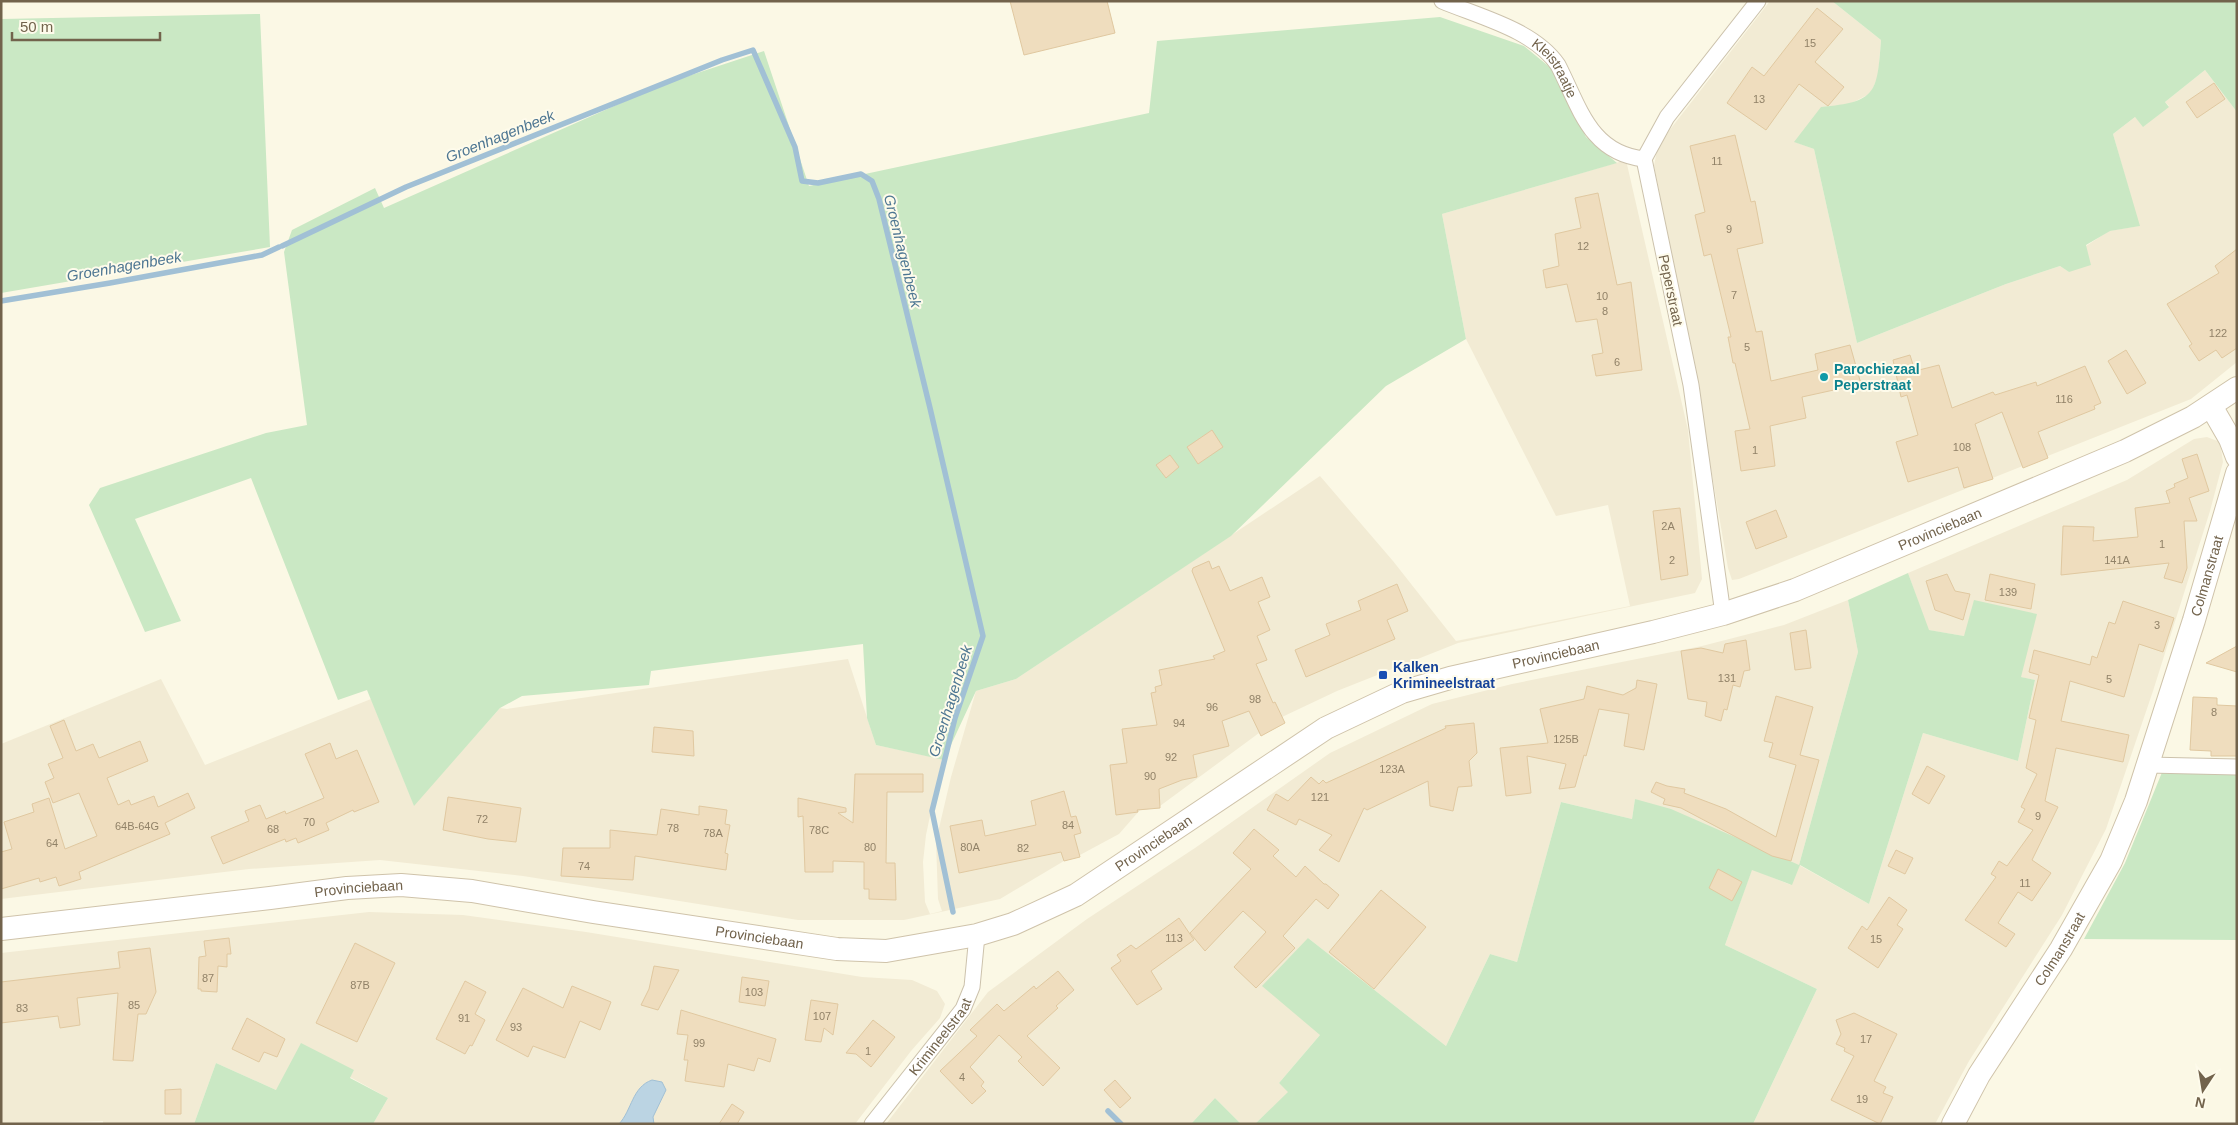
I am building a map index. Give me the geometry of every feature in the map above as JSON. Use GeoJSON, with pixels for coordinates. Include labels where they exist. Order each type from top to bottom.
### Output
{"type":"FeatureCollection","features":[{"type":"Feature","properties":{"kind":"main road","name":"Provinciebaan"},"geometry":{"type":"LineString","coordinates":[[1,929],[346,888],[401,885],[472,892],[837,949],[886,951],[977,935],[1013,924],[1076,895],[1326,728],[1402,692],[1450,678],[1654,632],[1723,614],[1795,590],[2125,451],[2212,406],[2237,388]]}},
{"type":"Feature","properties":{"kind":"main road"},"geometry":{"type":"LineString","coordinates":[[2212,406],[2230,439],[2237,457]]}},
{"type":"Feature","properties":{"kind":"main road","name":"Colmanstraat"},"geometry":{"type":"LineString","coordinates":[[1952,1124],[1979,1074],[2061,949],[2111,862],[2136,801],[2148,765],[2194,620],[2237,473]]}},
{"type":"Feature","properties":{"kind":"street","name":"Kleistraatje"},"geometry":{"type":"LineString","coordinates":[[1442,1],[1518,32],[1538,44],[1558,65],[1592,131],[1601,143],[1613,151],[1644,160]]}},
{"type":"Feature","properties":{"kind":"street"},"geometry":{"type":"LineString","coordinates":[[1644,160],[1654,137],[1667,117],[1758,1]]}},
{"type":"Feature","properties":{"kind":"street","name":"Peperstraat"},"geometry":{"type":"LineString","coordinates":[[1644,160],[1691,384],[1723,614]]}},
{"type":"Feature","properties":{"kind":"street"},"geometry":{"type":"LineString","coordinates":[[2148,765],[2237,767]]}},
{"type":"Feature","properties":{"kind":"street","name":"Krimineelstraat"},"geometry":{"type":"LineString","coordinates":[[872,1124],[963,1009],[972,987],[977,935]]}},
{"type":"Feature","properties":{"kind":"shaded area"},"geometry":{"type":"Polygon","coordinates":[[[1770,1],[1832,1],[1881,40],[1878,76],[1871,93],[1850,104],[1795,142],[1814,149],[1857,343],[2006,284],[2060,266],[2069,272],[2086,246],[2109,231],[2139,226],[2113,134],[2135,117],[2144,126],[2169,106],[2165,102],[2205,70],[2237,112],[2237,362],[2191,399],[1739,579],[1732,580],[1728,568],[1693,364],[1654,166],[1658,145],[1770,1]]]}},
{"type":"Feature","properties":{"kind":"shaded area"},"geometry":{"type":"Polygon","coordinates":[[[1626,160],[1688,430],[1702,579],[1695,593],[1458,643],[1337,691],[1282,717],[1285,723],[1261,736],[1259,733],[1160,806],[1160,808],[1140,810],[1119,834],[1080,855],[1064,861],[1000,899],[904,920],[798,920],[523,876],[380,860],[249,869],[1,899],[1,744],[161,679],[205,765],[371,699],[414,805],[500,708],[507,709],[848,659],[876,745],[942,759],[926,835],[923,862],[925,902],[930,914],[942,911],[938,899],[936,841],[951,777],[976,691],[1016,679],[1320,476],[1393,561],[1456,641],[1630,606],[1608,505],[1556,516],[1466,339],[1442,214],[1626,160]]]}},
{"type":"Feature","properties":{"kind":"shaded area"},"geometry":{"type":"Polygon","coordinates":[[[2207,437],[2220,442],[2223,462],[2210,511],[2153,691],[2106,829],[2062,915],[1969,1061],[1935,1124],[1753,1124],[1817,989],[1725,945],[1752,869],[1791,885],[1635,799],[1632,819],[1561,802],[1517,962],[1490,954],[1446,1046],[1308,938],[1320,1035],[1279,1083],[1289,1092],[1255,1124],[1241,1124],[1215,1098],[1191,1124],[886,1124],[988,992],[1087,919],[1195,848],[1330,753],[1432,704],[1512,684],[1702,646],[1784,625],[1848,600],[1858,652],[1799,865],[1869,904],[1923,733],[2018,761],[2035,680],[2020,677],[1964,636],[1928,630],[1908,573],[2127,480],[2194,439],[2207,437]]]}},
{"type":"Feature","properties":{"kind":"shaded area"},"geometry":{"type":"Polygon","coordinates":[[[369,912],[463,915],[586,932],[862,977],[912,980],[937,991],[945,1004],[940,1018],[911,1051],[855,1124],[373,1124],[388,1098],[350,1077],[354,1070],[276,1090],[216,1063],[194,1124],[103,1124],[103,1121],[1,1124],[1,953],[369,912]]]}},
{"type":"Feature","properties":{"kind":"green space"},"geometry":{"type":"Polygon","coordinates":[[[1832,1],[2237,1],[2237,112],[2205,70],[2165,102],[2169,107],[2143,127],[2135,117],[2113,134],[2140,226],[2110,231],[2086,245],[2091,265],[2069,272],[2060,266],[2006,284],[1857,343],[1814,149],[1794,142],[1821,107],[1839,105],[1864,98],[1875,83],[1878,72],[1881,40],[1832,1]]]}},
{"type":"Feature","properties":{"kind":"green space"},"geometry":{"type":"Polygon","coordinates":[[[260,14],[270,247],[1,293],[1,19],[260,14]]]}},
{"type":"Feature","properties":{"kind":"green space"},"geometry":{"type":"Polygon","coordinates":[[[1440,17],[1524,46],[1552,69],[1586,137],[1617,163],[1442,214],[1466,339],[1386,386],[1231,536],[1016,679],[976,691],[944,760],[876,745],[867,718],[863,644],[651,671],[649,685],[522,696],[500,708],[414,806],[367,690],[338,700],[251,478],[135,519],[181,621],[145,632],[89,505],[100,488],[266,433],[307,425],[284,252],[292,230],[375,188],[384,208],[664,84],[764,51],[809,186],[1149,113],[1157,41],[1440,17]]]}},
{"type":"Feature","properties":{"kind":"green space"},"geometry":{"type":"Polygon","coordinates":[[[1908,573],[1929,630],[1964,636],[1974,600],[2037,614],[2021,677],[2035,680],[2018,761],[1923,733],[1869,904],[1800,865],[1792,885],[1752,870],[1725,945],[1817,989],[1753,1124],[1255,1124],[1288,1092],[1279,1083],[1320,1035],[1262,986],[1308,938],[1446,1046],[1490,954],[1517,962],[1561,802],[1632,819],[1635,799],[1671,809],[1799,865],[1858,652],[1848,600],[1908,573]]]}},
{"type":"Feature","properties":{"kind":"green space"},"geometry":{"type":"Polygon","coordinates":[[[2165,765],[2237,770],[2237,940],[2084,939],[2125,863],[2165,765]]]}},
{"type":"Feature","properties":{"kind":"green space"},"geometry":{"type":"Polygon","coordinates":[[[301,1043],[354,1070],[350,1078],[388,1098],[373,1124],[194,1124],[216,1063],[276,1090],[301,1043]]]}},
{"type":"Feature","properties":{"kind":"green space"},"geometry":{"type":"Polygon","coordinates":[[[1215,1098],[1241,1124],[1191,1124],[1215,1098]]]}},
{"type":"Feature","properties":{"kind":"water"},"geometry":{"type":"Polygon","coordinates":[[[652,1080],[662,1082],[666,1090],[653,1117],[654,1124],[619,1124],[636,1093],[645,1083],[652,1080]]]}},
{"type":"Feature","properties":{"kind":"building"},"geometry":{"type":"Polygon","coordinates":[[[1010,1],[1107,1],[1115,33],[1024,55],[1010,1]]]}},
{"type":"Feature","properties":{"kind":"building"},"geometry":{"type":"Polygon","coordinates":[[[1817,8],[1843,29],[1815,62],[1844,87],[1828,106],[1799,84],[1766,130],[1727,103],[1752,67],[1764,76],[1817,8]]]}},
{"type":"Feature","properties":{"kind":"building"},"geometry":{"type":"Polygon","coordinates":[[[2214,83],[2225,99],[2197,118],[2186,102],[2214,83]]]}},
{"type":"Feature","properties":{"kind":"building"},"geometry":{"type":"Polygon","coordinates":[[[1735,135],[1751,202],[1755,201],[1763,243],[1737,249],[1756,332],[1762,331],[1771,381],[1818,370],[1815,354],[1850,345],[1861,384],[1802,397],[1806,418],[1770,426],[1775,466],[1741,471],[1735,431],[1750,429],[1735,363],[1733,363],[1728,337],[1731,337],[1711,254],[1704,256],[1695,215],[1705,212],[1690,146],[1735,135]]]}},
{"type":"Feature","properties":{"kind":"building"},"geometry":{"type":"Polygon","coordinates":[[[1598,193],[1617,285],[1631,282],[1642,370],[1596,376],[1592,355],[1603,353],[1597,319],[1576,322],[1567,284],[1546,288],[1543,270],[1559,266],[1555,234],[1581,228],[1575,198],[1598,193]]]}},
{"type":"Feature","properties":{"kind":"building"},"geometry":{"type":"Polygon","coordinates":[[[2237,249],[2237,348],[2222,358],[2216,350],[2199,361],[2189,346],[2192,344],[2167,304],[2219,273],[2215,266],[2237,249]]]}},
{"type":"Feature","properties":{"kind":"building"},"geometry":{"type":"Polygon","coordinates":[[[2126,350],[2146,383],[2127,394],[2108,361],[2126,350]]]}},
{"type":"Feature","properties":{"kind":"building"},"geometry":{"type":"Polygon","coordinates":[[[1910,355],[1915,371],[1939,365],[1952,408],[1993,392],[1995,395],[2036,382],[2037,386],[2085,366],[2101,403],[2094,406],[2095,409],[2038,432],[2048,458],[2023,468],[2002,412],[1975,424],[1993,479],[1964,488],[1958,467],[1908,482],[1896,442],[1918,435],[1907,395],[1901,397],[1893,360],[1910,355]]]}},
{"type":"Feature","properties":{"kind":"building"},"geometry":{"type":"Polygon","coordinates":[[[1212,430],[1223,447],[1198,464],[1187,447],[1212,430]]]}},
{"type":"Feature","properties":{"kind":"building"},"geometry":{"type":"Polygon","coordinates":[[[2197,454],[2209,491],[2189,498],[2197,521],[2184,521],[2187,568],[2182,583],[2164,578],[2169,563],[2061,575],[2063,526],[2094,527],[2093,541],[2138,537],[2135,508],[2170,503],[2166,491],[2175,487],[2174,484],[2188,478],[2182,459],[2197,454]]]}},
{"type":"Feature","properties":{"kind":"building"},"geometry":{"type":"Polygon","coordinates":[[[1170,455],[1179,467],[1166,478],[1156,465],[1170,455]]]}},
{"type":"Feature","properties":{"kind":"building"},"geometry":{"type":"Polygon","coordinates":[[[1680,508],[1688,575],[1661,580],[1653,511],[1680,508]]]}},
{"type":"Feature","properties":{"kind":"building"},"geometry":{"type":"Polygon","coordinates":[[[1776,510],[1787,537],[1756,549],[1746,522],[1776,510]]]}},
{"type":"Feature","properties":{"kind":"building"},"geometry":{"type":"Polygon","coordinates":[[[1209,561],[1212,569],[1219,566],[1230,591],[1262,577],[1270,597],[1258,602],[1270,630],[1257,636],[1267,660],[1256,664],[1273,703],[1275,702],[1285,723],[1261,736],[1249,711],[1222,721],[1229,746],[1193,755],[1197,777],[1182,780],[1159,789],[1160,808],[1137,810],[1138,812],[1116,815],[1110,765],[1127,763],[1122,729],[1157,725],[1151,693],[1156,692],[1155,687],[1162,685],[1159,670],[1215,659],[1213,656],[1225,651],[1192,571],[1193,568],[1209,561]]]}},
{"type":"Feature","properties":{"kind":"building"},"geometry":{"type":"Polygon","coordinates":[[[1947,574],[1955,591],[1970,594],[1963,620],[1935,610],[1926,581],[1947,574]]]}},
{"type":"Feature","properties":{"kind":"building"},"geometry":{"type":"Polygon","coordinates":[[[1990,574],[2035,584],[2031,609],[1985,600],[1990,574]]]}},
{"type":"Feature","properties":{"kind":"building"},"geometry":{"type":"Polygon","coordinates":[[[1397,584],[1408,611],[1387,620],[1395,639],[1306,677],[1295,650],[1330,635],[1326,624],[1361,610],[1358,601],[1397,584]]]}},
{"type":"Feature","properties":{"kind":"building"},"geometry":{"type":"Polygon","coordinates":[[[2123,601],[2174,618],[2163,652],[2139,644],[2124,697],[2070,681],[2061,721],[2129,735],[2123,762],[2056,748],[2045,801],[2058,807],[2032,860],[2051,873],[2032,901],[2018,892],[1998,923],[2015,934],[2006,947],[1965,920],[1996,877],[1991,874],[1999,861],[2007,866],[2033,830],[2018,822],[2025,809],[2021,807],[2037,774],[2026,768],[2036,720],[2029,718],[2039,675],[2029,672],[2034,650],[2090,665],[2092,656],[2097,658],[2109,622],[2115,624],[2123,601]]]}},
{"type":"Feature","properties":{"kind":"building"},"geometry":{"type":"Polygon","coordinates":[[[1806,630],[1811,668],[1795,670],[1790,633],[1806,630]]]}},
{"type":"Feature","properties":{"kind":"building"},"geometry":{"type":"Polygon","coordinates":[[[1746,640],[1750,670],[1744,671],[1740,687],[1733,685],[1727,710],[1724,709],[1721,721],[1705,716],[1707,702],[1688,699],[1681,651],[1701,648],[1723,653],[1725,644],[1746,640]]]}},
{"type":"Feature","properties":{"kind":"building"},"geometry":{"type":"Polygon","coordinates":[[[2237,646],[2237,672],[2206,663],[2237,646]]]}},
{"type":"Feature","properties":{"kind":"building"},"geometry":{"type":"Polygon","coordinates":[[[1637,680],[1657,684],[1644,750],[1624,746],[1629,714],[1599,709],[1575,787],[1559,789],[1566,764],[1527,756],[1531,793],[1506,796],[1500,748],[1548,743],[1540,709],[1584,699],[1587,686],[1623,695],[1636,688],[1637,680]]]}},
{"type":"Feature","properties":{"kind":"building"},"geometry":{"type":"Polygon","coordinates":[[[1776,696],[1813,707],[1800,755],[1819,760],[1791,861],[1772,856],[1681,808],[1663,804],[1665,799],[1651,792],[1656,782],[1685,789],[1684,793],[1726,809],[1776,837],[1796,765],[1769,757],[1773,743],[1764,741],[1776,696]]]}},
{"type":"Feature","properties":{"kind":"building"},"geometry":{"type":"Polygon","coordinates":[[[2193,697],[2217,698],[2217,705],[2237,706],[2237,756],[2211,756],[2211,751],[2190,750],[2193,697]]]}},
{"type":"Feature","properties":{"kind":"building"},"geometry":{"type":"Polygon","coordinates":[[[64,720],[76,751],[93,744],[99,758],[140,741],[148,761],[107,778],[118,805],[129,800],[131,805],[154,796],[158,807],[188,793],[195,808],[165,823],[170,834],[79,872],[81,879],[59,886],[56,877],[40,882],[39,878],[1,889],[1,852],[12,849],[4,822],[34,812],[32,804],[49,798],[65,849],[97,836],[79,793],[53,803],[45,782],[54,778],[48,764],[63,758],[50,726],[64,720]]]}},
{"type":"Feature","properties":{"kind":"building"},"geometry":{"type":"Polygon","coordinates":[[[1474,723],[1477,753],[1469,761],[1472,786],[1458,787],[1453,811],[1430,806],[1428,781],[1367,810],[1364,808],[1339,862],[1319,850],[1332,835],[1299,819],[1296,825],[1267,810],[1276,794],[1288,801],[1311,777],[1319,784],[1323,780],[1326,783],[1446,728],[1445,726],[1474,723]]]}},
{"type":"Feature","properties":{"kind":"building"},"geometry":{"type":"Polygon","coordinates":[[[654,727],[693,731],[694,756],[652,752],[654,727]]]}},
{"type":"Feature","properties":{"kind":"building"},"geometry":{"type":"Polygon","coordinates":[[[330,743],[336,759],[357,750],[379,802],[354,812],[353,810],[326,823],[329,830],[298,843],[296,838],[286,842],[285,839],[223,864],[211,837],[249,821],[245,811],[260,805],[266,819],[285,811],[286,814],[324,798],[305,754],[330,743]]]}},
{"type":"Feature","properties":{"kind":"building"},"geometry":{"type":"Polygon","coordinates":[[[1927,766],[1945,776],[1929,804],[1912,794],[1927,766]]]}},
{"type":"Feature","properties":{"kind":"building"},"geometry":{"type":"Polygon","coordinates":[[[855,774],[923,774],[923,792],[887,792],[886,863],[895,863],[896,900],[869,899],[869,889],[864,889],[864,862],[833,861],[833,872],[805,872],[803,816],[798,817],[798,798],[846,808],[846,812],[838,813],[853,823],[855,774]]]}},
{"type":"Feature","properties":{"kind":"building"},"geometry":{"type":"Polygon","coordinates":[[[1064,791],[1071,817],[1076,816],[1081,833],[1074,835],[1080,857],[1064,861],[1061,852],[959,873],[950,826],[982,820],[985,836],[1036,825],[1031,801],[1064,791]]]}},
{"type":"Feature","properties":{"kind":"building"},"geometry":{"type":"Polygon","coordinates":[[[448,797],[521,808],[516,842],[488,839],[443,830],[448,797]]]}},
{"type":"Feature","properties":{"kind":"building"},"geometry":{"type":"Polygon","coordinates":[[[699,806],[727,810],[725,824],[730,825],[725,853],[728,854],[726,870],[635,856],[633,880],[561,876],[563,848],[610,848],[610,830],[657,835],[661,809],[699,815],[699,806]]]}},
{"type":"Feature","properties":{"kind":"building"},"geometry":{"type":"Polygon","coordinates":[[[1254,829],[1279,850],[1273,856],[1296,877],[1305,866],[1339,895],[1328,909],[1316,899],[1283,936],[1295,948],[1256,988],[1234,967],[1266,932],[1243,911],[1205,951],[1190,933],[1251,869],[1233,853],[1254,829]]]}},
{"type":"Feature","properties":{"kind":"building"},"geometry":{"type":"Polygon","coordinates":[[[1896,850],[1913,858],[1905,874],[1888,866],[1896,850]]]}},
{"type":"Feature","properties":{"kind":"building"},"geometry":{"type":"Polygon","coordinates":[[[1718,869],[1742,882],[1732,901],[1709,888],[1718,869]]]}},
{"type":"Feature","properties":{"kind":"building"},"geometry":{"type":"Polygon","coordinates":[[[1381,890],[1426,927],[1374,989],[1329,952],[1381,890]]]}},
{"type":"Feature","properties":{"kind":"building"},"geometry":{"type":"Polygon","coordinates":[[[1889,897],[1907,910],[1897,925],[1903,929],[1878,968],[1848,948],[1862,926],[1867,930],[1889,897]]]}},
{"type":"Feature","properties":{"kind":"building"},"geometry":{"type":"Polygon","coordinates":[[[1179,918],[1194,940],[1151,971],[1162,989],[1137,1005],[1111,968],[1121,961],[1117,955],[1131,945],[1136,949],[1179,918]]]}},
{"type":"Feature","properties":{"kind":"building"},"geometry":{"type":"Polygon","coordinates":[[[229,938],[231,954],[227,954],[227,967],[218,966],[217,992],[201,991],[201,989],[198,989],[199,957],[206,956],[204,941],[229,938]]]}},
{"type":"Feature","properties":{"kind":"building"},"geometry":{"type":"Polygon","coordinates":[[[355,943],[395,963],[357,1042],[316,1023],[355,943]]]}},
{"type":"Feature","properties":{"kind":"building"},"geometry":{"type":"Polygon","coordinates":[[[150,948],[156,992],[146,1014],[138,1014],[133,1061],[113,1060],[118,993],[77,998],[80,1025],[60,1028],[58,1016],[1,1023],[1,982],[120,968],[118,952],[150,948]]]}},
{"type":"Feature","properties":{"kind":"building"},"geometry":{"type":"Polygon","coordinates":[[[654,966],[679,970],[658,1010],[641,1005],[649,989],[654,966]]]}},
{"type":"Feature","properties":{"kind":"building"},"geometry":{"type":"Polygon","coordinates":[[[1058,971],[1074,990],[1056,1006],[1058,1008],[1027,1036],[1060,1068],[1043,1086],[1018,1061],[1022,1057],[999,1035],[970,1067],[984,1082],[981,1086],[986,1091],[972,1104],[940,1071],[977,1036],[970,1030],[997,1004],[1004,1011],[1034,986],[1036,989],[1058,971]]]}},
{"type":"Feature","properties":{"kind":"building"},"geometry":{"type":"Polygon","coordinates":[[[742,977],[769,981],[765,1006],[739,1002],[742,977]]]}},
{"type":"Feature","properties":{"kind":"building"},"geometry":{"type":"Polygon","coordinates":[[[465,981],[486,992],[475,1014],[485,1020],[472,1046],[470,1045],[465,1054],[436,1039],[465,981]]]}},
{"type":"Feature","properties":{"kind":"building"},"geometry":{"type":"Polygon","coordinates":[[[572,986],[611,1002],[600,1030],[580,1021],[565,1058],[533,1046],[528,1057],[496,1040],[523,988],[563,1008],[572,986]]]}},
{"type":"Feature","properties":{"kind":"building"},"geometry":{"type":"Polygon","coordinates":[[[811,1000],[838,1004],[833,1035],[824,1028],[821,1042],[805,1040],[811,1000]]]}},
{"type":"Feature","properties":{"kind":"building"},"geometry":{"type":"Polygon","coordinates":[[[681,1010],[776,1039],[770,1062],[758,1058],[754,1071],[728,1064],[724,1087],[685,1081],[688,1060],[684,1060],[688,1035],[677,1034],[681,1010]]]}},
{"type":"Feature","properties":{"kind":"building"},"geometry":{"type":"Polygon","coordinates":[[[1854,1013],[1897,1034],[1874,1081],[1886,1087],[1883,1093],[1893,1097],[1880,1124],[1831,1100],[1854,1056],[1844,1051],[1845,1048],[1836,1044],[1841,1034],[1836,1020],[1854,1013]]]}},
{"type":"Feature","properties":{"kind":"building"},"geometry":{"type":"Polygon","coordinates":[[[247,1018],[285,1039],[277,1057],[264,1052],[259,1062],[232,1049],[247,1018]]]}},
{"type":"Feature","properties":{"kind":"building"},"geometry":{"type":"Polygon","coordinates":[[[873,1020],[895,1037],[871,1067],[856,1054],[846,1053],[873,1020]]]}},
{"type":"Feature","properties":{"kind":"building"},"geometry":{"type":"Polygon","coordinates":[[[1115,1080],[1131,1098],[1120,1108],[1104,1090],[1115,1080]]]}},
{"type":"Feature","properties":{"kind":"building"},"geometry":{"type":"Polygon","coordinates":[[[181,1089],[181,1114],[165,1114],[165,1090],[181,1089]]]}},
{"type":"Feature","properties":{"kind":"building"},"geometry":{"type":"Polygon","coordinates":[[[732,1104],[744,1112],[737,1124],[719,1124],[732,1104]]]}},
{"type":"Feature","properties":{"kind":"waterway","name":"Groenhagenbeek"},"geometry":{"type":"LineString","coordinates":[[282,246],[406,187],[722,60],[753,50],[795,147],[802,181],[818,183],[861,174],[872,181],[879,199],[930,408],[983,636],[955,718],[932,811],[953,912]]}},
{"type":"Feature","properties":{"kind":"waterway","name":"Groenhagenbeek"},"geometry":{"type":"LineString","coordinates":[[1,301],[262,255],[279,247]]}},
{"type":"Feature","properties":{"kind":"waterway","name":"Groenhagenbeek"},"geometry":{"type":"LineString","coordinates":[[1108,1111],[1121,1124]]}},
{"type":"Feature","properties":{"kind":"place","name":"Parochiezaal Peperstraat"},"geometry":{"type":"Point","coordinates":[1824,377]}},
{"type":"Feature","properties":{"kind":"place","name":"Kalken Krimineelstraat"},"geometry":{"type":"Point","coordinates":[1383,675]}}]}
